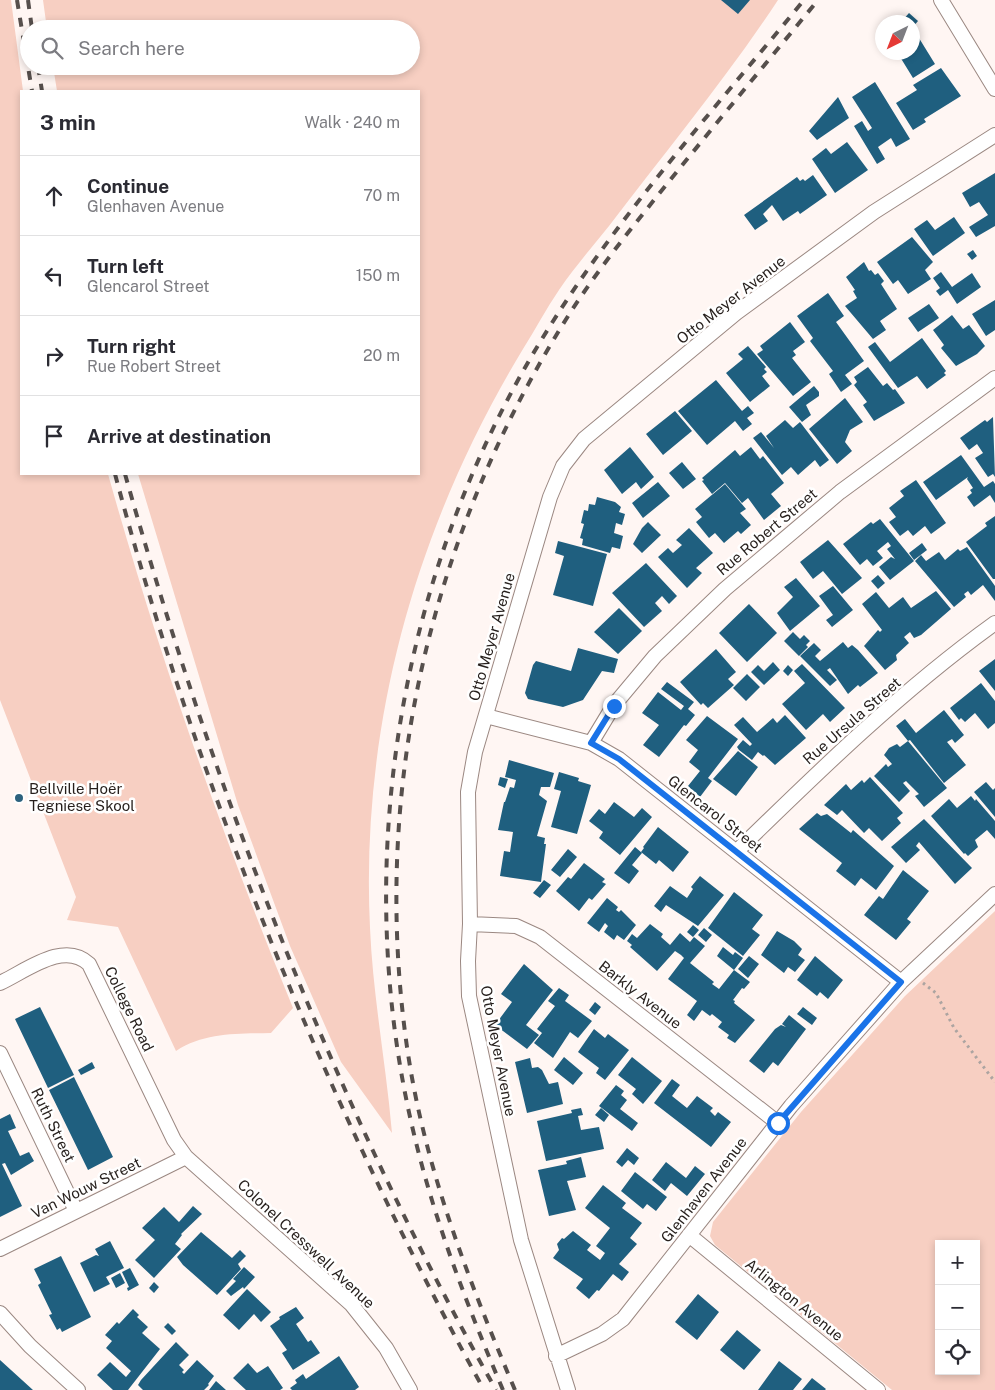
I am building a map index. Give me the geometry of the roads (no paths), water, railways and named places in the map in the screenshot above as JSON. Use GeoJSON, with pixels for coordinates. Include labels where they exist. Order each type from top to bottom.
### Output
{"type":"FeatureCollection","features":[{"type":"Feature","properties":{"kind":"street"},"geometry":{"type":"LineString","coordinates":[[940,0],[995,89]]}},
{"type":"Feature","properties":{"kind":"street","name":"Otto Meyer Avenue"},"geometry":{"type":"LineString","coordinates":[[556,1356],[521,1240],[469,996],[468,961],[470,924],[468,792],[475,752],[550,497],[559,473],[584,439],[736,313],[874,212],[995,135]]}},
{"type":"Feature","properties":{"kind":"street","name":"Rue Robert Street"},"geometry":{"type":"LineString","coordinates":[[591,743],[614,706],[655,656],[725,589],[840,492],[995,378]]}},
{"type":"Feature","properties":{"kind":"street","name":"Rue Ursula Street"},"geometry":{"type":"LineString","coordinates":[[737,851],[820,769],[895,704],[995,623]]}},
{"type":"Feature","properties":{"kind":"street","name":"Glencarol Street"},"geometry":{"type":"LineString","coordinates":[[486,716],[591,743],[619,759],[901,982]]}},
{"type":"Feature","properties":{"kind":"street","name":"Glenhaven Avenue"},"geometry":{"type":"LineString","coordinates":[[556,1356],[602,1334],[617,1324],[778,1123],[901,982],[995,894]]}},
{"type":"Feature","properties":{"kind":"street","name":"Barkly Avenue"},"geometry":{"type":"LineString","coordinates":[[470,924],[516,926],[540,937],[778,1123]]}},
{"type":"Feature","properties":{"kind":"street","name":"College Road"},"geometry":{"type":"LineString","coordinates":[[0,983],[63,953],[71,953],[84,959],[92,970],[174,1140],[186,1157]]}},
{"type":"Feature","properties":{"kind":"street","name":"Ruth Street"},"geometry":{"type":"LineString","coordinates":[[0,1054],[76,1211]]}},
{"type":"Feature","properties":{"kind":"street","name":"Van Wouw Street"},"geometry":{"type":"LineString","coordinates":[[0,1249],[186,1157]]}},
{"type":"Feature","properties":{"kind":"street","name":"Colonel Cresswell Avenue"},"geometry":{"type":"LineString","coordinates":[[186,1157],[351,1304],[386,1348],[410,1390]]}},
{"type":"Feature","properties":{"kind":"street","name":"Arlington Avenue"},"geometry":{"type":"LineString","coordinates":[[689,1235],[878,1390]]}},
{"type":"Feature","properties":{"kind":"street"},"geometry":{"type":"LineString","coordinates":[[0,1313],[30,1346],[78,1390]]}},
{"type":"Feature","properties":{"kind":"street"},"geometry":{"type":"LineString","coordinates":[[556,1356],[568,1390]]}},
{"type":"Feature","properties":{"kind":"railway"},"geometry":{"type":"LineString","coordinates":[[17,0],[20,20]]}},
{"type":"Feature","properties":{"kind":"railway"},"geometry":{"type":"LineString","coordinates":[[28,0],[31,20]]}},
{"type":"Feature","properties":{"kind":"railway"},"geometry":{"type":"LineString","coordinates":[[503,1390],[464,1294],[421,1164],[394,1027],[386,923],[389,818],[402,714],[424,612],[457,513],[499,417],[550,326],[608,241],[672,159],[804,0]]}},
{"type":"Feature","properties":{"kind":"railway"},"geometry":{"type":"LineString","coordinates":[[515,1390],[465,1264],[436,1179],[424,1135],[407,1047],[398,950],[397,854],[406,759],[422,665],[448,573],[481,484],[522,397],[570,313],[604,263],[818,0]]}},
{"type":"Feature","properties":{"kind":"railway"},"geometry":{"type":"LineString","coordinates":[[29,75],[32,90]]}},
{"type":"Feature","properties":{"kind":"railway"},"geometry":{"type":"LineString","coordinates":[[39,75],[42,90]]}},
{"type":"Feature","properties":{"kind":"railway"},"geometry":{"type":"LineString","coordinates":[[115,475],[149,593],[186,711],[227,828],[272,943],[320,1057],[371,1170],[426,1281],[484,1390]]}},
{"type":"Feature","properties":{"kind":"railway"},"geometry":{"type":"LineString","coordinates":[[125,475],[160,593],[198,710],[239,827],[283,943],[331,1058],[382,1170],[437,1281],[496,1390]]}},
{"type":"Feature","properties":{"kind":"place","name":"Bellville Hoër Tegniese Skool"},"geometry":{"type":"Point","coordinates":[19,798]}}]}
